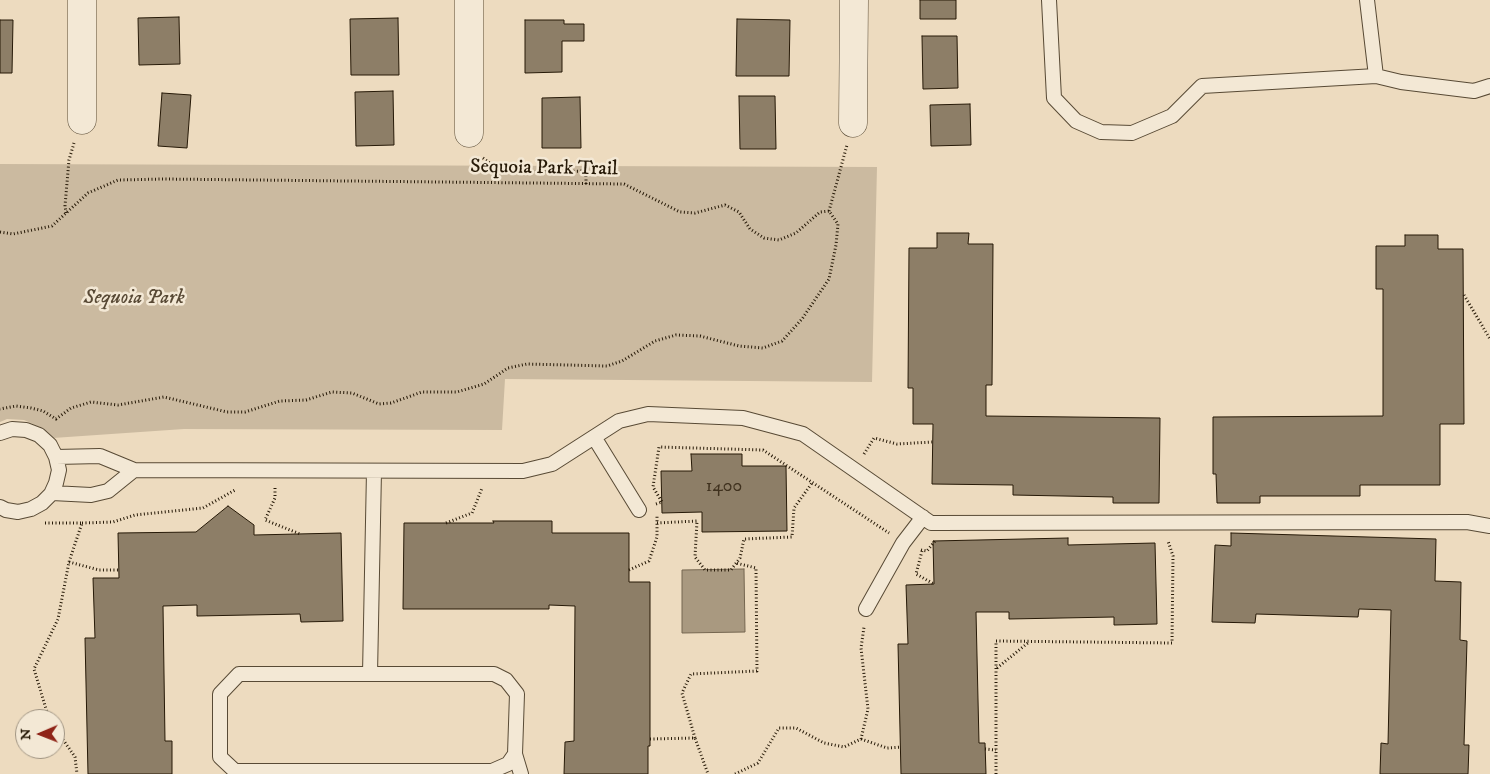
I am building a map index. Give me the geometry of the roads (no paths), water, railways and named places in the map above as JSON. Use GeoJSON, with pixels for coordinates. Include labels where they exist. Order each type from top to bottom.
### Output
{"type":"FeatureCollection","features":[{"type":"Feature","properties":{"kind":"street"},"geometry":{"type":"LineString","coordinates":[[82,0],[82,120]]}},
{"type":"Feature","properties":{"kind":"street"},"geometry":{"type":"LineString","coordinates":[[469,0],[469,132]]}},
{"type":"Feature","properties":{"kind":"street"},"geometry":{"type":"LineString","coordinates":[[853,123],[854,0]]}},
{"type":"Feature","properties":{"kind":"lane"},"geometry":{"type":"LineString","coordinates":[[1049,0],[1054,98],[1076,121],[1100,132],[1132,133],[1172,116],[1202,86],[1376,76],[1401,82],[1474,91],[1490,86]]}},
{"type":"Feature","properties":{"kind":"lane"},"geometry":{"type":"LineString","coordinates":[[1367,0],[1376,76]]}},
{"type":"Feature","properties":{"kind":"lane"},"geometry":{"type":"LineString","coordinates":[[56,457],[100,456],[134,470],[523,472],[552,464],[620,421],[648,414],[743,418],[803,434],[931,523],[1466,522],[1490,526]]}},
{"type":"Feature","properties":{"kind":"lane"},"geometry":{"type":"LineString","coordinates":[[0,433],[12,429],[26,430],[39,435],[50,445],[56,457],[58,470],[52,493],[42,504],[18,512],[0,508]]}},
{"type":"Feature","properties":{"kind":"lane"},"geometry":{"type":"LineString","coordinates":[[594,437],[639,510]]}},
{"type":"Feature","properties":{"kind":"lane"},"geometry":{"type":"LineString","coordinates":[[52,493],[91,495],[108,492],[134,470]]}},
{"type":"Feature","properties":{"kind":"lane"},"geometry":{"type":"LineString","coordinates":[[370,674],[374,470]]}},
{"type":"Feature","properties":{"kind":"lane"},"geometry":{"type":"LineString","coordinates":[[866,609],[903,543],[923,518]]}},
{"type":"Feature","properties":{"kind":"lane"},"geometry":{"type":"LineString","coordinates":[[515,754],[508,764],[492,771],[226,770],[220,757],[220,694],[239,674],[494,674],[506,680],[517,694],[515,754],[521,774]]}},
{"type":"Feature","properties":{"kind":"park label","name":"Sequoia Park"},"geometry":{"type":"Point","coordinates":[134,299]}}]}
